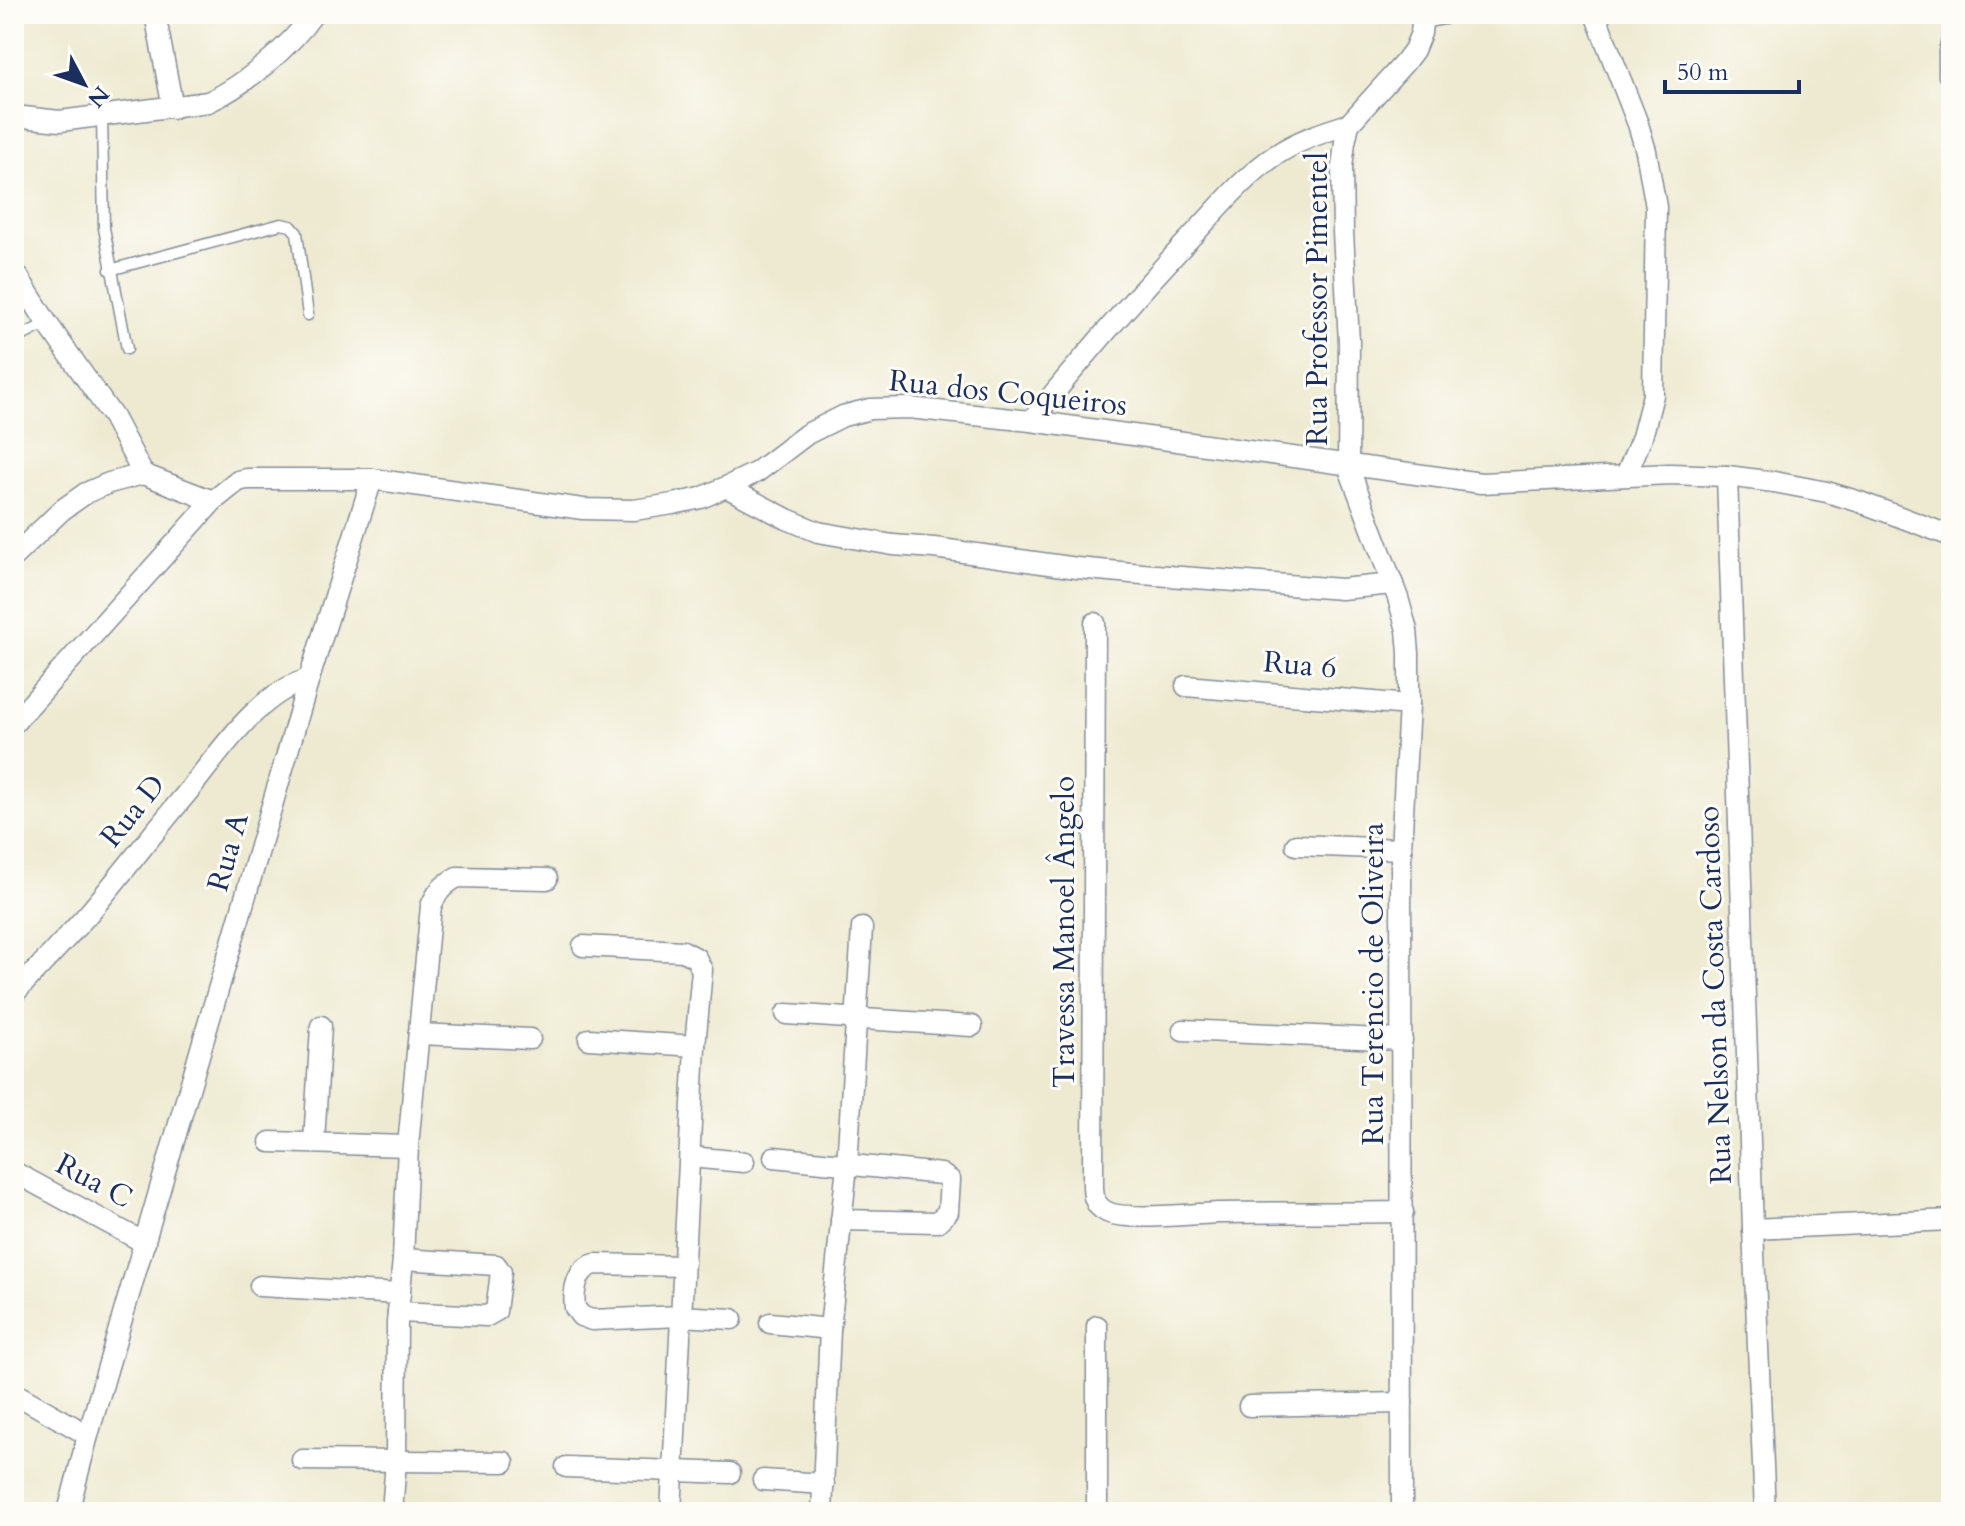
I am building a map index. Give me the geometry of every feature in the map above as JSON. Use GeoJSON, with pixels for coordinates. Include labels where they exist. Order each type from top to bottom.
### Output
{"type":"FeatureCollection","features":[{"type":"Feature","properties":{"kind":"street"},"geometry":{"type":"LineString","coordinates":[[155,14],[173,108]]}},
{"type":"Feature","properties":{"kind":"street"},"geometry":{"type":"LineString","coordinates":[[14,116],[60,121],[208,102],[250,77],[313,14]]}},
{"type":"Feature","properties":{"kind":"street"},"geometry":{"type":"LineString","coordinates":[[1422,16],[1444,14]]}},
{"type":"Feature","properties":{"kind":"street"},"geometry":{"type":"LineString","coordinates":[[1595,14],[1638,124],[1656,207],[1653,395],[1642,437],[1626,475]]}},
{"type":"Feature","properties":{"kind":"street","name":"Rua Professor Pimentel"},"geometry":{"type":"LineString","coordinates":[[1348,466],[1349,342],[1342,168],[1345,142],[1349,124],[1414,50],[1421,33],[1422,16]]}},
{"type":"Feature","properties":{"kind":"street"},"geometry":{"type":"LineString","coordinates":[[1031,421],[1129,303],[1247,179],[1276,155],[1307,138],[1349,124]]}},
{"type":"Feature","properties":{"kind":"street"},"geometry":{"type":"LineString","coordinates":[[14,270],[113,417],[143,474]]}},
{"type":"Feature","properties":{"kind":"street","name":"Rua dos Coqueiros"},"geometry":{"type":"LineString","coordinates":[[14,723],[213,501],[238,481],[372,479],[583,509],[634,510],[701,498],[757,472],[807,434],[843,416],[870,409],[909,408],[1031,421],[1481,483],[1626,475],[1727,476],[1827,492],[1951,536]]}},
{"type":"Feature","properties":{"kind":"street","name":"Rua Terencio de Oliveira"},"geometry":{"type":"LineString","coordinates":[[1348,466],[1393,584],[1407,630],[1409,653],[1401,849],[1402,1512]]}},
{"type":"Feature","properties":{"kind":"street"},"geometry":{"type":"LineString","coordinates":[[14,556],[46,523],[86,493],[109,483],[143,474],[213,501]]}},
{"type":"Feature","properties":{"kind":"street","name":"Rua Nelson da Costa Cardoso"},"geometry":{"type":"LineString","coordinates":[[1727,476],[1765,1512]]}},
{"type":"Feature","properties":{"kind":"street","name":"Rua A"},"geometry":{"type":"LineString","coordinates":[[68,1512],[309,679],[372,479]]}},
{"type":"Feature","properties":{"kind":"street"},"geometry":{"type":"LineString","coordinates":[[726,487],[818,532],[893,545],[1142,574],[1341,589],[1393,584]]}},
{"type":"Feature","properties":{"kind":"street","name":"Travessa Manoel Ângelo"},"geometry":{"type":"LineString","coordinates":[[1095,623],[1093,1199],[1096,1205],[1110,1214],[1130,1216],[1403,1212]]}},
{"type":"Feature","properties":{"kind":"street","name":"Rua D"},"geometry":{"type":"LineString","coordinates":[[14,994],[87,914],[233,736],[276,694],[309,679]]}},
{"type":"Feature","properties":{"kind":"street","name":"Rua 6"},"geometry":{"type":"LineString","coordinates":[[1186,686],[1409,705]]}},
{"type":"Feature","properties":{"kind":"street"},"geometry":{"type":"LineString","coordinates":[[1296,845],[1401,849]]}},
{"type":"Feature","properties":{"kind":"street"},"geometry":{"type":"LineString","coordinates":[[392,1512],[408,1146],[431,906],[444,884],[457,877],[547,879]]}},
{"type":"Feature","properties":{"kind":"street"},"geometry":{"type":"LineString","coordinates":[[822,1512],[830,1329],[847,1165],[862,928]]}},
{"type":"Feature","properties":{"kind":"street"},"geometry":{"type":"LineString","coordinates":[[583,946],[683,951],[694,955],[702,970],[695,1046],[671,1512]]}},
{"type":"Feature","properties":{"kind":"street"},"geometry":{"type":"LineString","coordinates":[[786,1014],[972,1026]]}},
{"type":"Feature","properties":{"kind":"street"},"geometry":{"type":"LineString","coordinates":[[314,1142],[321,1026]]}},
{"type":"Feature","properties":{"kind":"street"},"geometry":{"type":"LineString","coordinates":[[1183,1030],[1402,1040]]}},
{"type":"Feature","properties":{"kind":"street"},"geometry":{"type":"LineString","coordinates":[[419,1034],[530,1039]]}},
{"type":"Feature","properties":{"kind":"street"},"geometry":{"type":"LineString","coordinates":[[589,1039],[695,1046]]}},
{"type":"Feature","properties":{"kind":"street"},"geometry":{"type":"LineString","coordinates":[[270,1142],[408,1146]]}},
{"type":"Feature","properties":{"kind":"street"},"geometry":{"type":"LineString","coordinates":[[690,1157],[744,1162]]}},
{"type":"Feature","properties":{"kind":"street"},"geometry":{"type":"LineString","coordinates":[[774,1157],[941,1174],[948,1177],[951,1183],[948,1212],[937,1222],[841,1220]]}},
{"type":"Feature","properties":{"kind":"street","name":"Rua C"},"geometry":{"type":"LineString","coordinates":[[14,1172],[145,1243]]}},
{"type":"Feature","properties":{"kind":"street"},"geometry":{"type":"LineString","coordinates":[[1753,1229],[1951,1220]]}},
{"type":"Feature","properties":{"kind":"street"},"geometry":{"type":"LineString","coordinates":[[260,1286],[487,1316],[496,1311],[501,1272],[496,1265],[403,1259]]}},
{"type":"Feature","properties":{"kind":"street"},"geometry":{"type":"LineString","coordinates":[[683,1266],[589,1265],[582,1271],[577,1283],[575,1308],[581,1316],[592,1320],[680,1316],[732,1319]]}},
{"type":"Feature","properties":{"kind":"street"},"geometry":{"type":"LineString","coordinates":[[770,1323],[830,1329]]}},
{"type":"Feature","properties":{"kind":"street"},"geometry":{"type":"LineString","coordinates":[[1097,1326],[1097,1512]]}},
{"type":"Feature","properties":{"kind":"street"},"geometry":{"type":"LineString","coordinates":[[14,1393],[88,1435]]}},
{"type":"Feature","properties":{"kind":"street"},"geometry":{"type":"LineString","coordinates":[[1249,1406],[1402,1403]]}},
{"type":"Feature","properties":{"kind":"street"},"geometry":{"type":"LineString","coordinates":[[302,1460],[504,1462]]}},
{"type":"Feature","properties":{"kind":"street"},"geometry":{"type":"LineString","coordinates":[[566,1467],[730,1473]]}},
{"type":"Feature","properties":{"kind":"street"},"geometry":{"type":"LineString","coordinates":[[763,1480],[824,1484]]}},
{"type":"Feature","properties":{"kind":"lane"},"geometry":{"type":"LineString","coordinates":[[1944,77],[1944,51],[1951,24]]}},
{"type":"Feature","properties":{"kind":"lane"},"geometry":{"type":"LineString","coordinates":[[102,116],[104,228],[127,349]]}},
{"type":"Feature","properties":{"kind":"lane"},"geometry":{"type":"LineString","coordinates":[[110,270],[281,224],[291,226],[297,233],[308,315]]}},
{"type":"Feature","properties":{"kind":"lane"},"geometry":{"type":"LineString","coordinates":[[14,340],[47,323]]}}]}
